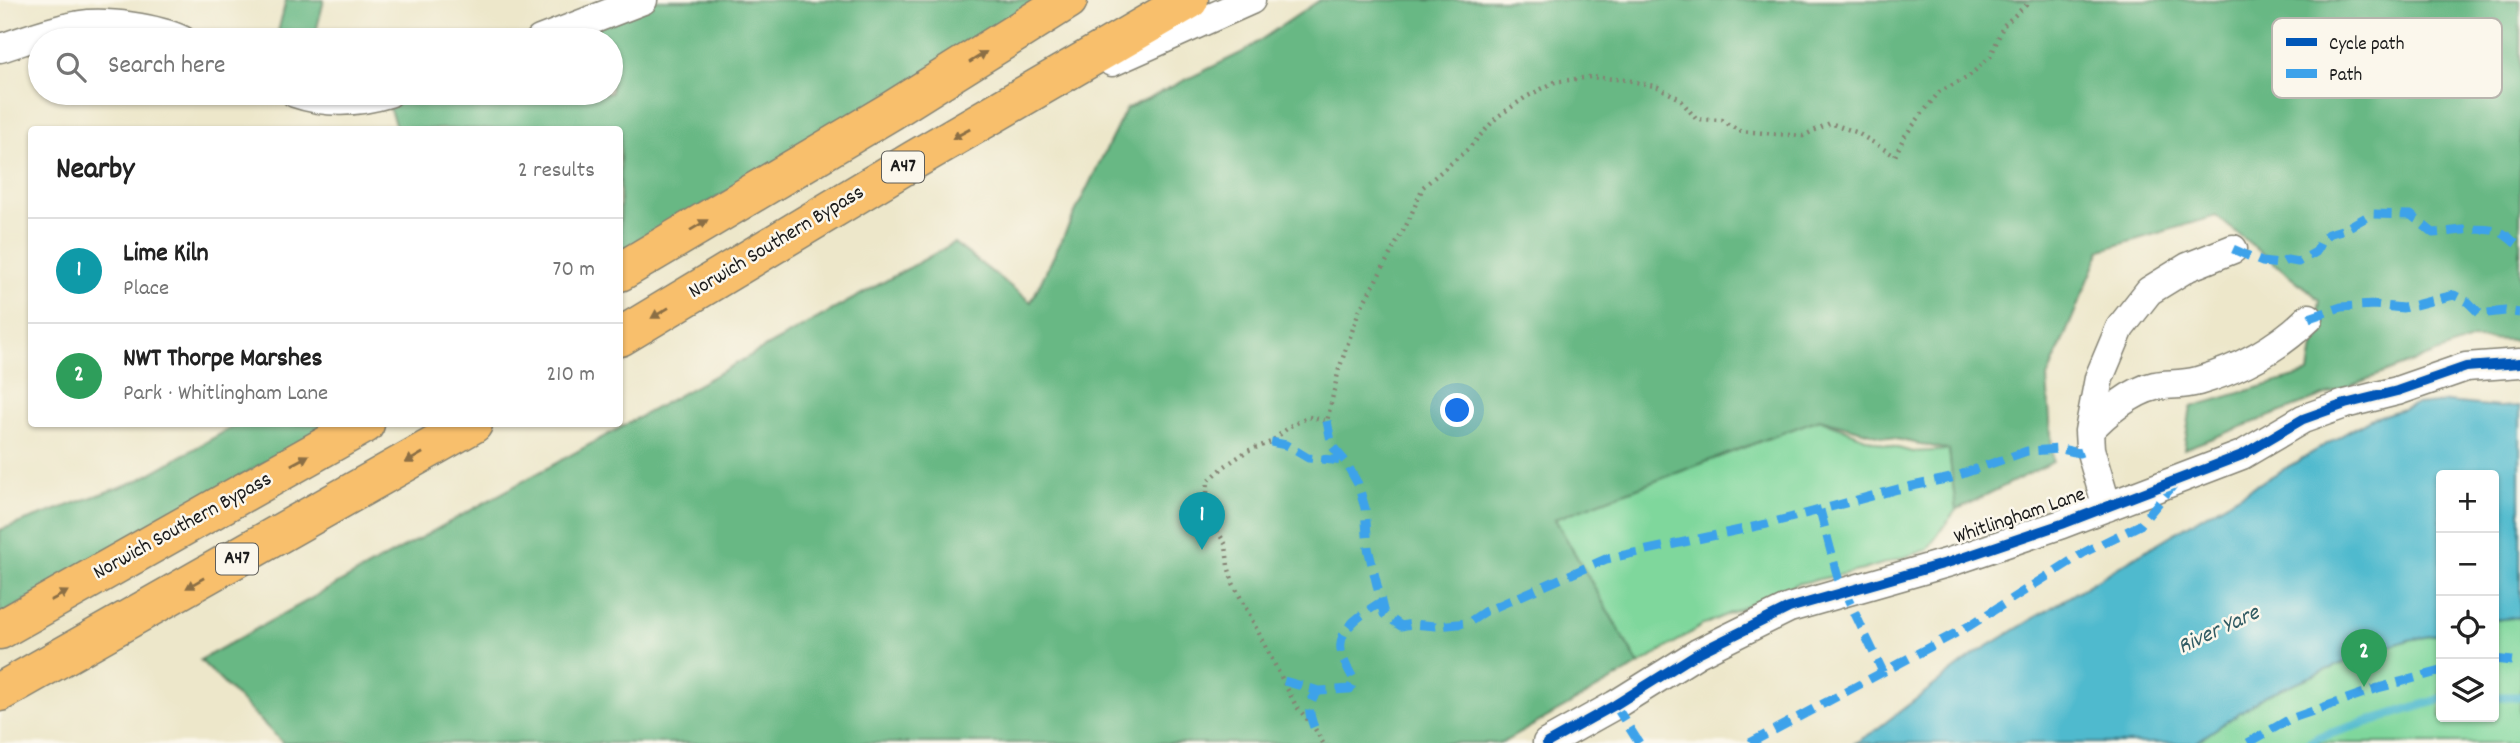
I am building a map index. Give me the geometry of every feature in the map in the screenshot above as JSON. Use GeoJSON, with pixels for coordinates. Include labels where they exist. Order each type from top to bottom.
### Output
{"type":"FeatureCollection","features":[{"type":"Feature","properties":{"kind":"highway","name":"A47"},"geometry":{"type":"LineString","coordinates":[[623,270],[891,111],[1068,0]]}},
{"type":"Feature","properties":{"kind":"highway","name":"Norwich Southern Bypass"},"geometry":{"type":"LineString","coordinates":[[623,335],[1189,0]]}},
{"type":"Feature","properties":{"kind":"highway","name":"Norwich Southern Bypass"},"geometry":{"type":"LineString","coordinates":[[0,630],[360,427]]}},
{"type":"Feature","properties":{"kind":"highway","name":"A47"},"geometry":{"type":"LineString","coordinates":[[0,692],[468,427]]}},
{"type":"Feature","properties":{"kind":"street"},"geometry":{"type":"LineString","coordinates":[[571,28],[643,0]]}},
{"type":"Feature","properties":{"kind":"street"},"geometry":{"type":"LineString","coordinates":[[1010,106],[1251,0]]}},
{"type":"Feature","properties":{"kind":"street"},"geometry":{"type":"LineString","coordinates":[[70,28],[81,25],[139,28]]}},
{"type":"Feature","properties":{"kind":"street"},"geometry":{"type":"LineString","coordinates":[[0,48],[28,40]]}},
{"type":"Feature","properties":{"kind":"street"},"geometry":{"type":"LineString","coordinates":[[2107,507],[2091,449],[2089,431],[2099,378],[2120,328],[2149,291],[2188,267],[2232,248]]}},
{"type":"Feature","properties":{"kind":"street"},"geometry":{"type":"LineString","coordinates":[[2089,431],[2108,410],[2152,387],[2196,382],[2245,364],[2288,339],[2309,318]]}},
{"type":"Feature","properties":{"kind":"street","name":"Whitlingham Lane"},"geometry":{"type":"LineString","coordinates":[[1547,743],[1615,705],[1698,653],[1789,608],[1950,562],[2107,507],[2242,454],[2303,419],[2345,404],[2397,391],[2466,367],[2520,363]]}},
{"type":"Feature","properties":{"kind":"path"},"geometry":{"type":"LineString","coordinates":[[1323,743],[1314,727],[1296,706],[1233,583],[1226,545],[1210,519],[1206,504],[1208,481],[1247,451],[1271,442],[1290,426],[1309,417],[1327,421],[1339,369],[1359,311],[1408,222],[1423,187],[1468,149],[1497,117],[1526,97],[1555,82],[1590,76],[1628,80],[1658,87],[1680,99],[1696,119],[1722,120],[1740,131],[1803,135],[1830,123],[1856,132],[1895,156],[1904,137],[1939,92],[1968,77],[1992,56],[2003,26],[2026,5],[2026,0]]}},
{"type":"Feature","properties":{"kind":"green space"},"geometry":{"type":"Polygon","coordinates":[[[286,0],[324,0],[317,28],[279,28],[286,0]]]}},
{"type":"Feature","properties":{"kind":"green space"},"geometry":{"type":"Polygon","coordinates":[[[643,0],[1047,0],[623,254],[623,126],[396,126],[388,105],[623,105],[623,28],[571,28],[643,0]]]}},
{"type":"Feature","properties":{"kind":"green space"},"geometry":{"type":"Polygon","coordinates":[[[1320,0],[2520,0],[2520,340],[2473,339],[2184,449],[2191,407],[2309,373],[2320,300],[2216,216],[2101,250],[2047,378],[2053,462],[1956,510],[1949,450],[1881,436],[1819,419],[1555,519],[1639,665],[1502,743],[283,743],[200,660],[954,243],[1031,302],[1126,109],[1241,53],[1320,0]]]}},
{"type":"Feature","properties":{"kind":"green space"},"geometry":{"type":"Polygon","coordinates":[[[1819,419],[1873,441],[1912,452],[1949,450],[1956,510],[1927,550],[1863,570],[1796,584],[1703,625],[1639,665],[1554,519],[1819,419]]]}},
{"type":"Feature","properties":{"kind":"green space"},"geometry":{"type":"Polygon","coordinates":[[[233,427],[326,427],[0,616],[0,530],[137,481],[233,427]]]}},
{"type":"Feature","properties":{"kind":"green space"},"geometry":{"type":"Polygon","coordinates":[[[2520,617],[2520,743],[2195,743],[2264,696],[2408,640],[2436,635],[2436,722],[2499,722],[2499,619],[2520,617]]]}},
{"type":"Feature","properties":{"kind":"water","name":"River Yare"},"geometry":{"type":"Polygon","coordinates":[[[2447,402],[2499,407],[2520,406],[2520,617],[2499,619],[2499,470],[2436,470],[2436,635],[2408,640],[2264,696],[2195,743],[1855,743],[1975,654],[2176,532],[2370,419],[2416,405],[2447,402]]]}},
{"type":"Feature","properties":{"kind":"waterway"},"geometry":{"type":"LineString","coordinates":[[2499,697],[2520,697]]}},
{"type":"Feature","properties":{"kind":"waterway"},"geometry":{"type":"LineString","coordinates":[[2310,743],[2319,737],[2436,701]]}},
{"type":"Feature","properties":{"kind":"marked path"},"geometry":{"type":"LineString","coordinates":[[2233,249],[2262,262],[2298,262],[2316,252],[2328,234],[2345,229],[2372,214],[2411,215],[2433,233],[2477,229],[2494,231],[2504,234],[2520,246]]}},
{"type":"Feature","properties":{"kind":"marked path"},"geometry":{"type":"LineString","coordinates":[[2309,318],[2341,307],[2374,305],[2403,308],[2454,295],[2468,302],[2480,314],[2505,311],[2520,313]]}},
{"type":"Feature","properties":{"kind":"marked path"},"geometry":{"type":"LineString","coordinates":[[1327,421],[1332,446],[1345,461],[1358,484],[1365,508],[1368,548],[1384,614],[1401,626],[1468,623],[1484,612],[1606,559],[1767,524],[1898,489],[1951,478],[2027,451],[2061,449],[2079,453],[2090,449]]}},
{"type":"Feature","properties":{"kind":"marked path"},"geometry":{"type":"LineString","coordinates":[[1271,442],[1286,445],[1308,458],[1345,461]]}},
{"type":"Feature","properties":{"kind":"marked path"},"geometry":{"type":"LineString","coordinates":[[1750,743],[1969,626],[2085,552],[2140,525],[2175,483]]}},
{"type":"Feature","properties":{"kind":"marked path"},"geometry":{"type":"LineString","coordinates":[[1820,510],[1838,578],[1883,672]]}},
{"type":"Feature","properties":{"kind":"marked path"},"geometry":{"type":"LineString","coordinates":[[1284,681],[1319,691],[1350,689],[1354,680],[1342,654],[1342,637],[1352,623],[1381,602]]}},
{"type":"Feature","properties":{"kind":"marked path"},"geometry":{"type":"LineString","coordinates":[[2499,660],[2520,662]]}},
{"type":"Feature","properties":{"kind":"marked path"},"geometry":{"type":"LineString","coordinates":[[2248,743],[2290,719],[2378,688],[2436,672]]}},
{"type":"Feature","properties":{"kind":"marked path"},"geometry":{"type":"LineString","coordinates":[[1314,727],[1310,708],[1312,699],[1319,691]]}},
{"type":"Feature","properties":{"kind":"marked path"},"geometry":{"type":"LineString","coordinates":[[1615,705],[1639,743]]}},
{"type":"Feature","properties":{"kind":"cycle path"},"geometry":{"type":"LineString","coordinates":[[1547,743],[1615,705],[1698,653],[1789,608],[1950,562],[2062,524],[2242,455],[2303,419],[2345,404],[2397,391],[2466,367],[2520,363]]}},
{"type":"Feature","properties":{"kind":"place","name":"Lime Kiln"},"geometry":{"type":"Point","coordinates":[1202,550]}},
{"type":"Feature","properties":{"kind":"place","name":"NWT Thorpe Marshes"},"geometry":{"type":"Point","coordinates":[2364,687]}}]}
